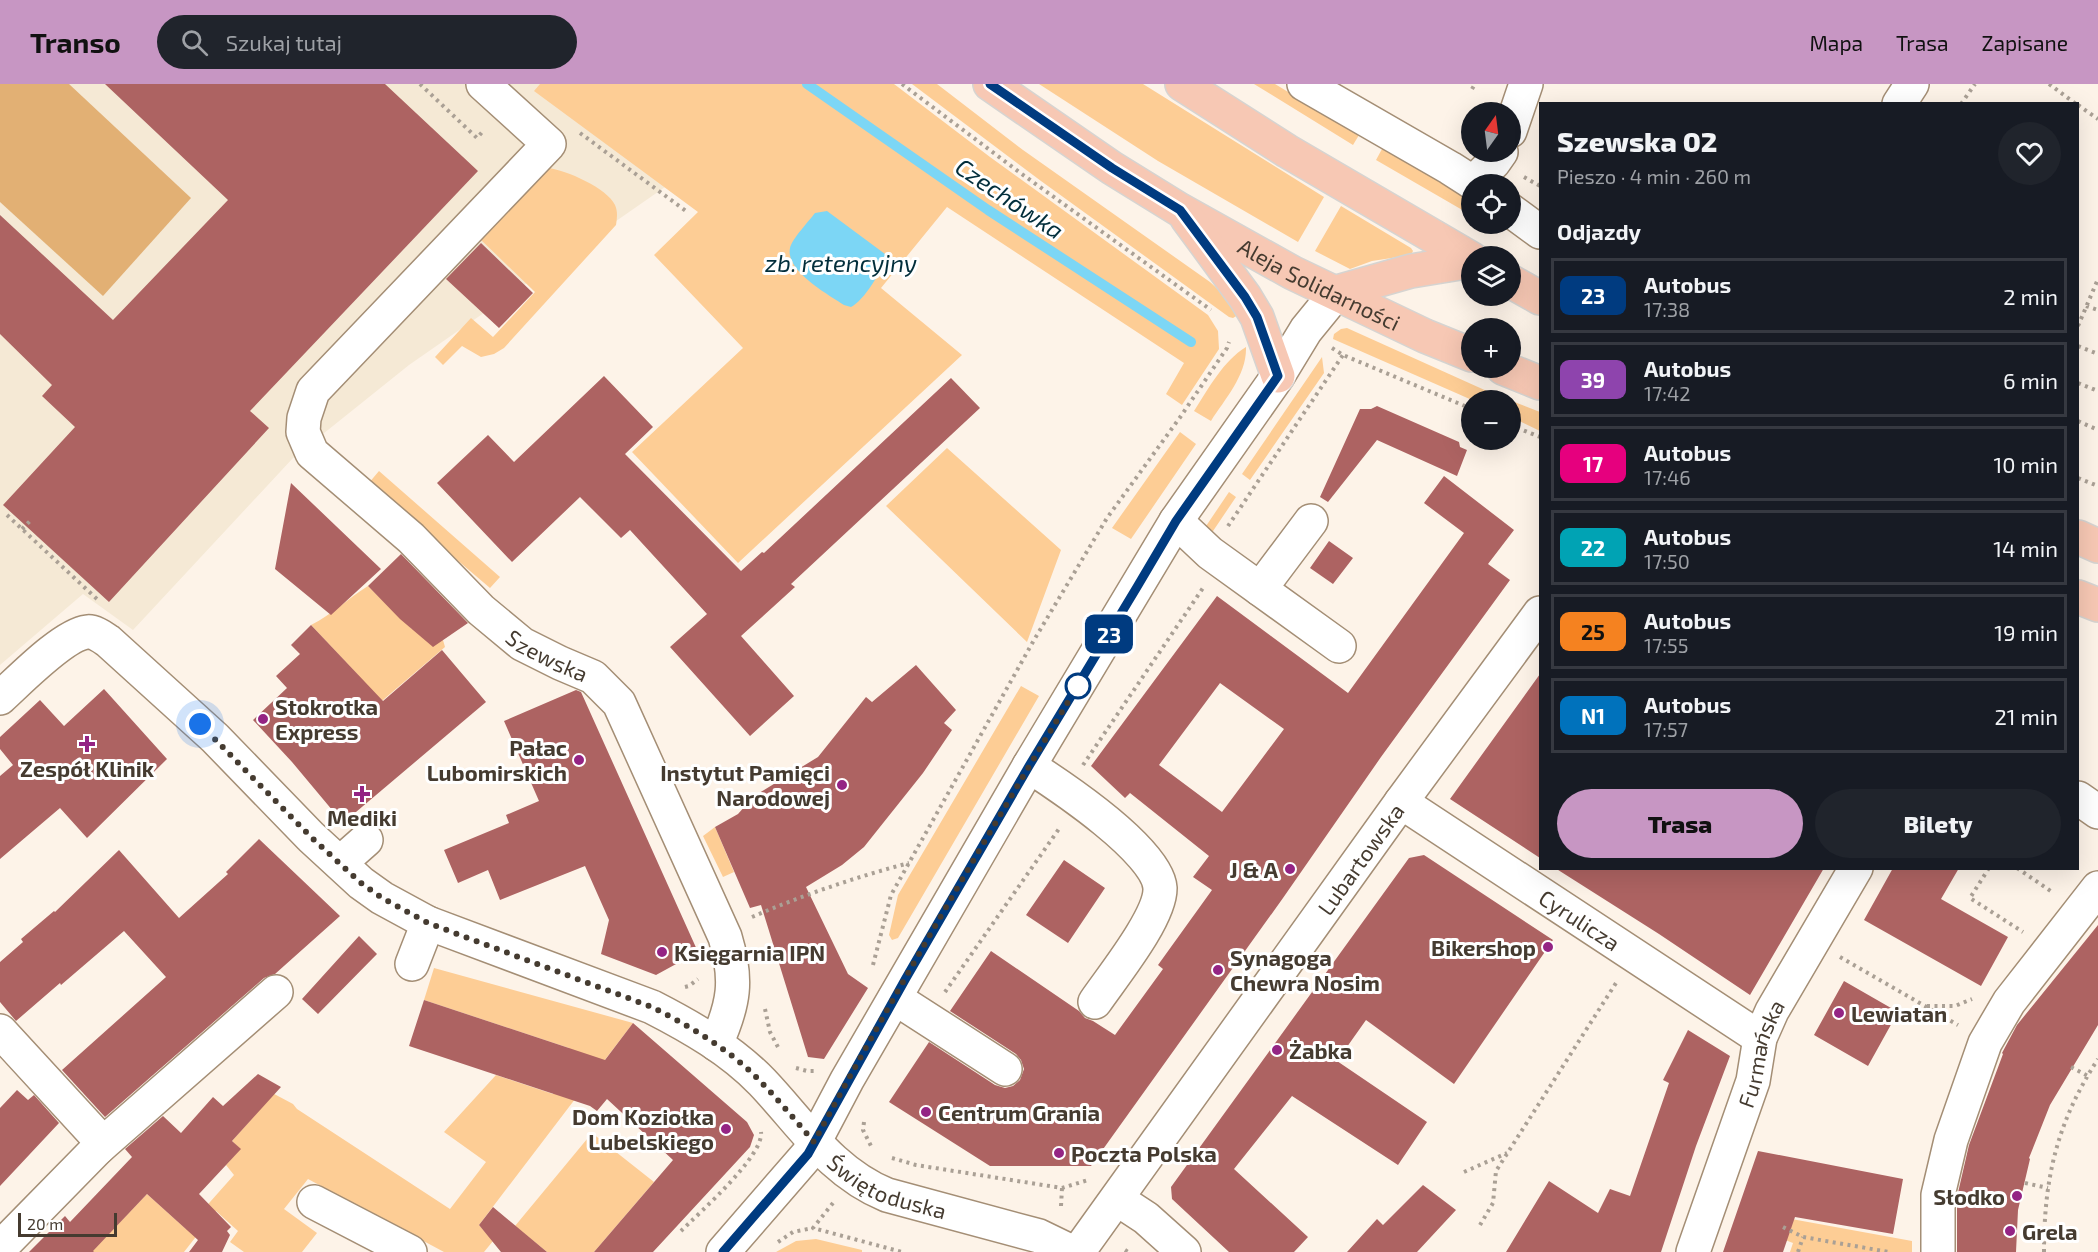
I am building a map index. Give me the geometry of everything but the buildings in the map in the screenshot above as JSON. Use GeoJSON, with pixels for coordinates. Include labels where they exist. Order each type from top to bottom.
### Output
{"type":"FeatureCollection","features":[{"type":"Feature","properties":{"kind":"main road","name":"Aleja Solidarności"},"geometry":{"type":"LineString","coordinates":[[990,84],[1112,168],[1180,210],[1293,273],[1337,292],[1425,336],[1461,351]]}},
{"type":"Feature","properties":{"kind":"main road"},"geometry":{"type":"LineString","coordinates":[[1182,84],[1287,152],[1461,254]]}},
{"type":"Feature","properties":{"kind":"main road"},"geometry":{"type":"LineString","coordinates":[[1180,210],[1245,297],[1257,317],[1278,376]]}},
{"type":"Feature","properties":{"kind":"main road"},"geometry":{"type":"LineString","coordinates":[[1337,292],[1411,271],[1461,262]]}},
{"type":"Feature","properties":{"kind":"main road"},"geometry":{"type":"LineString","coordinates":[[1521,287],[1539,297]]}},
{"type":"Feature","properties":{"kind":"main road"},"geometry":{"type":"LineString","coordinates":[[1521,375],[1539,383]]}},
{"type":"Feature","properties":{"kind":"main road"},"geometry":{"type":"LineString","coordinates":[[2079,537],[2098,546]]}},
{"type":"Feature","properties":{"kind":"main road"},"geometry":{"type":"LineString","coordinates":[[2079,597],[2098,605]]}},
{"type":"Feature","properties":{"kind":"street","name":"Szewska"},"geometry":{"type":"LineString","coordinates":[[483,84],[549,144],[313,391],[304,417],[303,432],[312,453],[411,538],[481,610],[522,644],[593,677],[619,703],[725,937],[731,957],[734,974],[733,996],[728,1017],[716,1044]]}},
{"type":"Feature","properties":{"kind":"street"},"geometry":{"type":"LineString","coordinates":[[1304,84],[1461,175]]}},
{"type":"Feature","properties":{"kind":"street"},"geometry":{"type":"LineString","coordinates":[[1520,102],[1526,84]]}},
{"type":"Feature","properties":{"kind":"street"},"geometry":{"type":"LineString","coordinates":[[1900,102],[1912,84]]}},
{"type":"Feature","properties":{"kind":"street"},"geometry":{"type":"LineString","coordinates":[[1483,174],[1494,162]]}},
{"type":"Feature","properties":{"kind":"street"},"geometry":{"type":"LineString","coordinates":[[1521,218],[1539,231]]}},
{"type":"Feature","properties":{"kind":"street"},"geometry":{"type":"LineString","coordinates":[[0,698],[52,651],[73,636],[89,631],[98,635],[108,641],[215,738],[311,837],[361,883],[382,898],[428,923],[652,1007],[685,1024],[716,1044],[761,1081],[814,1142],[1029,766],[1176,521],[1278,376],[1306,330],[1337,292]]}},
{"type":"Feature","properties":{"kind":"street"},"geometry":{"type":"LineString","coordinates":[[1176,521],[1210,553],[1339,646]]}},
{"type":"Feature","properties":{"kind":"street"},"geometry":{"type":"LineString","coordinates":[[1260,590],[1311,521]]}},
{"type":"Feature","properties":{"kind":"street","name":"Lubartowska"},"geometry":{"type":"LineString","coordinates":[[1078,1252],[1401,802],[1539,614]]}},
{"type":"Feature","properties":{"kind":"street"},"geometry":{"type":"LineString","coordinates":[[1029,766],[1079,801],[1135,846],[1150,864],[1160,888],[1155,909],[1142,935],[1095,1002]]}},
{"type":"Feature","properties":{"kind":"street"},"geometry":{"type":"LineString","coordinates":[[2079,799],[2098,812]]}},
{"type":"Feature","properties":{"kind":"street","name":"Cyrulicza"},"geometry":{"type":"LineString","coordinates":[[1401,802],[1760,1038]]}},
{"type":"Feature","properties":{"kind":"street"},"geometry":{"type":"LineString","coordinates":[[340,864],[366,840]]}},
{"type":"Feature","properties":{"kind":"street","name":"Furmańska"},"geometry":{"type":"LineString","coordinates":[[1693,1252],[1753,1081],[1760,1038],[1772,1011],[1855,870]]}},
{"type":"Feature","properties":{"kind":"street"},"geometry":{"type":"LineString","coordinates":[[1938,1252],[1938,1196],[1948,1149],[1985,1043],[2009,1002],[2098,888]]}},
{"type":"Feature","properties":{"kind":"street"},"geometry":{"type":"LineString","coordinates":[[412,964],[428,923]]}},
{"type":"Feature","properties":{"kind":"street"},"geometry":{"type":"LineString","coordinates":[[98,1148],[276,992]]}},
{"type":"Feature","properties":{"kind":"street"},"geometry":{"type":"LineString","coordinates":[[895,998],[1005,1069]]}},
{"type":"Feature","properties":{"kind":"street"},"geometry":{"type":"LineString","coordinates":[[0,1031],[103,1143],[0,1248]]}},
{"type":"Feature","properties":{"kind":"street","name":"Świętoduska"},"geometry":{"type":"LineString","coordinates":[[723,1252],[787,1180],[808,1154],[814,1142],[853,1178],[887,1195],[1039,1236],[1072,1252]]}},
{"type":"Feature","properties":{"kind":"street"},"geometry":{"type":"LineString","coordinates":[[1117,1199],[1146,1218],[1184,1252]]}},
{"type":"Feature","properties":{"kind":"street"},"geometry":{"type":"LineString","coordinates":[[314,1202],[410,1252]]}},
{"type":"Feature","properties":{"kind":"path"},"geometry":{"type":"LineString","coordinates":[[420,84],[477,138],[488,125]]}},
{"type":"Feature","properties":{"kind":"path"},"geometry":{"type":"LineString","coordinates":[[902,84],[1019,172],[1216,314]]}},
{"type":"Feature","properties":{"kind":"path"},"geometry":{"type":"LineString","coordinates":[[1472,89],[1474,84]]}},
{"type":"Feature","properties":{"kind":"path"},"geometry":{"type":"LineString","coordinates":[[1962,102],[1975,84]]}},
{"type":"Feature","properties":{"kind":"path"},"geometry":{"type":"LineString","coordinates":[[2049,84],[2074,102]]}},
{"type":"Feature","properties":{"kind":"path"},"geometry":{"type":"LineString","coordinates":[[2079,105],[2098,119]]}},
{"type":"Feature","properties":{"kind":"path"},"geometry":{"type":"LineString","coordinates":[[575,130],[686,211]]}},
{"type":"Feature","properties":{"kind":"path"},"geometry":{"type":"LineString","coordinates":[[1524,177],[1539,185]]}},
{"type":"Feature","properties":{"kind":"path"},"geometry":{"type":"LineString","coordinates":[[2079,324],[2098,279]]}},
{"type":"Feature","properties":{"kind":"path"},"geometry":{"type":"LineString","coordinates":[[2086,306],[2098,310]]}},
{"type":"Feature","properties":{"kind":"path"},"geometry":{"type":"LineString","coordinates":[[871,970],[891,896],[1034,640],[1107,518],[1188,407],[1227,348],[1230,337]]}},
{"type":"Feature","properties":{"kind":"path"},"geometry":{"type":"LineString","coordinates":[[1327,345],[1343,355],[1461,404]]}},
{"type":"Feature","properties":{"kind":"path"},"geometry":{"type":"LineString","coordinates":[[2079,346],[2098,354]]}},
{"type":"Feature","properties":{"kind":"path"},"geometry":{"type":"LineString","coordinates":[[2079,383],[2098,391]]}},
{"type":"Feature","properties":{"kind":"path"},"geometry":{"type":"LineString","coordinates":[[2079,421],[2098,430]]}},
{"type":"Feature","properties":{"kind":"path"},"geometry":{"type":"LineString","coordinates":[[1521,429],[1539,437]]}},
{"type":"Feature","properties":{"kind":"path"},"geometry":{"type":"LineString","coordinates":[[2079,478],[2098,486]]}},
{"type":"Feature","properties":{"kind":"path"},"geometry":{"type":"LineString","coordinates":[[7,515],[98,598],[100,606]]}},
{"type":"Feature","properties":{"kind":"path"},"geometry":{"type":"LineString","coordinates":[[22,530],[30,521]]}},
{"type":"Feature","properties":{"kind":"path"},"geometry":{"type":"LineString","coordinates":[[926,1018],[1079,801]]}},
{"type":"Feature","properties":{"kind":"path"},"geometry":{"type":"LineString","coordinates":[[747,919],[782,904],[909,863]]}},
{"type":"Feature","properties":{"kind":"path"},"geometry":{"type":"LineString","coordinates":[[1988,870],[1970,898],[2026,934]]}},
{"type":"Feature","properties":{"kind":"path"},"geometry":{"type":"LineString","coordinates":[[2020,870],[2055,895]]}},
{"type":"Feature","properties":{"kind":"path"},"geometry":{"type":"LineString","coordinates":[[1834,953],[1961,1026]]}},
{"type":"Feature","properties":{"kind":"path"},"geometry":{"type":"LineString","coordinates":[[1480,1226],[1493,1203],[1496,1171],[1634,954]]}},
{"type":"Feature","properties":{"kind":"path"},"geometry":{"type":"LineString","coordinates":[[679,988],[689,986],[704,974]]}},
{"type":"Feature","properties":{"kind":"path"},"geometry":{"type":"LineString","coordinates":[[1927,1006],[1955,1006],[1974,998]]}},
{"type":"Feature","properties":{"kind":"path"},"geometry":{"type":"LineString","coordinates":[[2043,1252],[2044,1212],[2050,1169],[2076,1095],[2098,1059]]}},
{"type":"Feature","properties":{"kind":"path"},"geometry":{"type":"LineString","coordinates":[[788,1062],[794,1067],[807,1071],[819,1071]]}},
{"type":"Feature","properties":{"kind":"path"},"geometry":{"type":"LineString","coordinates":[[2071,1067],[2088,1076]]}},
{"type":"Feature","properties":{"kind":"path"},"geometry":{"type":"LineString","coordinates":[[864,1121],[863,1130],[873,1149]]}},
{"type":"Feature","properties":{"kind":"path"},"geometry":{"type":"LineString","coordinates":[[681,1231],[753,1157],[762,1138]]}},
{"type":"Feature","properties":{"kind":"path"},"geometry":{"type":"LineString","coordinates":[[1464,1172],[1507,1153]]}},
{"type":"Feature","properties":{"kind":"path"},"geometry":{"type":"LineString","coordinates":[[890,1157],[916,1165],[1062,1188],[1089,1179]]}},
{"type":"Feature","properties":{"kind":"path"},"geometry":{"type":"LineString","coordinates":[[2025,1183],[2048,1188]]}},
{"type":"Feature","properties":{"kind":"path"},"geometry":{"type":"LineString","coordinates":[[1060,1206],[1062,1188]]}},
{"type":"Feature","properties":{"kind":"path"},"geometry":{"type":"LineString","coordinates":[[813,1228],[835,1200]]}},
{"type":"Feature","properties":{"kind":"path"},"geometry":{"type":"LineString","coordinates":[[1783,1227],[1803,1237],[1859,1249],[1889,1252]]}},
{"type":"Feature","properties":{"kind":"path"},"geometry":{"type":"LineString","coordinates":[[772,1247],[793,1232],[813,1228],[902,1252]]}},
{"type":"Feature","properties":{"kind":"path"},"geometry":{"type":"LineString","coordinates":[[1798,1252],[1803,1237]]}},
{"type":"Feature","properties":{"kind":"shaded area"},"geometry":{"type":"Polygon","coordinates":[[[0,84],[595,84],[701,162],[409,365],[293,458],[133,630],[83,594],[0,665],[0,84]]]}},
{"type":"Feature","properties":{"kind":"shaded area"},"geometry":{"type":"Polygon","coordinates":[[[0,84],[69,84],[191,198],[103,296],[0,202],[0,84]]]}},
{"type":"Feature","properties":{"kind":"shaded area"},"geometry":{"type":"Polygon","coordinates":[[[540,84],[894,84],[990,157],[1208,315],[1218,331],[1219,349],[1182,405],[1166,394],[1184,363],[947,207],[881,288],[962,355],[738,563],[632,452],[743,348],[654,255],[698,212],[534,91],[540,84]]]}},
{"type":"Feature","properties":{"kind":"shaded area"},"geometry":{"type":"Polygon","coordinates":[[[912,84],[937,84],[1023,150],[1210,282],[1223,294],[1238,315],[1233,318],[1229,317],[912,84]]]}},
{"type":"Feature","properties":{"kind":"shaded area"},"geometry":{"type":"Polygon","coordinates":[[[1039,84],[1143,84],[1324,197],[1298,242],[1158,161],[1039,84]]]}},
{"type":"Feature","properties":{"kind":"shaded area"},"geometry":{"type":"Polygon","coordinates":[[[1254,84],[1275,84],[1359,135],[1353,145],[1254,84]]]}},
{"type":"Feature","properties":{"kind":"shaded area"},"geometry":{"type":"Polygon","coordinates":[[[1382,149],[1461,193],[1461,209],[1376,160],[1382,149]]]}},
{"type":"Feature","properties":{"kind":"shaded area"},"geometry":{"type":"Polygon","coordinates":[[[548,168],[575,176],[604,192],[615,205],[616,225],[504,348],[494,354],[481,357],[462,346],[443,365],[435,357],[471,318],[493,337],[535,292],[480,239],[548,168]]]}},
{"type":"Feature","properties":{"kind":"shaded area"},"geometry":{"type":"Polygon","coordinates":[[[1341,206],[1411,248],[1413,251],[1411,255],[1372,261],[1350,269],[1315,251],[1341,206]]]}},
{"type":"Feature","properties":{"kind":"shaded area"},"geometry":{"type":"Polygon","coordinates":[[[1347,328],[1485,390],[1461,390],[1461,395],[1333,339],[1334,334],[1347,328]]]}},
{"type":"Feature","properties":{"kind":"shaded area"},"geometry":{"type":"Polygon","coordinates":[[[1246,347],[1239,377],[1211,421],[1194,411],[1223,367],[1246,347]]]}},
{"type":"Feature","properties":{"kind":"shaded area"},"geometry":{"type":"Polygon","coordinates":[[[1322,357],[1324,373],[1250,480],[1242,474],[1322,357]]]}},
{"type":"Feature","properties":{"kind":"shaded area"},"geometry":{"type":"Polygon","coordinates":[[[1521,404],[1539,412],[1539,431],[1521,422],[1521,404]]]}},
{"type":"Feature","properties":{"kind":"shaded area"},"geometry":{"type":"Polygon","coordinates":[[[1180,432],[1196,444],[1131,539],[1112,528],[1180,432]]]}},
{"type":"Feature","properties":{"kind":"shaded area"},"geometry":{"type":"Polygon","coordinates":[[[947,448],[1061,550],[1027,642],[886,506],[947,448]]]}},
{"type":"Feature","properties":{"kind":"shaded area"},"geometry":{"type":"Polygon","coordinates":[[[379,471],[500,577],[490,588],[368,484],[379,471]]]}},
{"type":"Feature","properties":{"kind":"shaded area"},"geometry":{"type":"Polygon","coordinates":[[[1229,492],[1236,497],[1209,537],[1202,532],[1229,492]]]}},
{"type":"Feature","properties":{"kind":"shaded area"},"geometry":{"type":"Polygon","coordinates":[[[368,586],[412,629],[426,622],[443,640],[445,647],[349,729],[358,675],[311,625],[368,586]]]}},
{"type":"Feature","properties":{"kind":"shaded area"},"geometry":{"type":"Polygon","coordinates":[[[1021,686],[1039,696],[898,938],[892,940],[889,935],[898,895],[1021,686]]]}},
{"type":"Feature","properties":{"kind":"shaded area"},"geometry":{"type":"Polygon","coordinates":[[[715,827],[734,872],[723,877],[703,836],[715,827]]]}},
{"type":"Feature","properties":{"kind":"shaded area"},"geometry":{"type":"Polygon","coordinates":[[[434,968],[633,1023],[479,1225],[493,1241],[484,1252],[444,1252],[308,1179],[284,1209],[317,1233],[302,1252],[244,1252],[230,1242],[238,1231],[216,1211],[184,1252],[87,1252],[96,1247],[147,1194],[186,1229],[234,1175],[226,1165],[240,1149],[232,1141],[261,1108],[250,1081],[293,1104],[297,1109],[450,1209],[486,1162],[444,1132],[496,1075],[553,1094],[569,1048],[424,1000],[434,968]]]}},
{"type":"Feature","properties":{"kind":"shaded area"},"geometry":{"type":"Polygon","coordinates":[[[592,1133],[654,1182],[594,1252],[547,1252],[515,1226],[592,1133]]]}},
{"type":"Feature","properties":{"kind":"shaded area"},"geometry":{"type":"Polygon","coordinates":[[[1786,1218],[1912,1241],[1912,1252],[1790,1252],[1793,1243],[1780,1238],[1786,1218]]]}},
{"type":"Feature","properties":{"kind":"shaded area"},"geometry":{"type":"Polygon","coordinates":[[[816,1239],[862,1250],[862,1252],[776,1252],[796,1241],[816,1239]]]}},
{"type":"Feature","properties":{"kind":"water","name":"zb. retencyjny"},"geometry":{"type":"Polygon","coordinates":[[[827,211],[885,254],[882,267],[873,284],[851,307],[819,289],[801,274],[790,257],[791,244],[801,230],[815,213],[827,211]]]}},
{"type":"Feature","properties":{"kind":"waterway","name":"Czechówka"},"geometry":{"type":"LineString","coordinates":[[807,84],[988,210],[1191,342]]}},
{"type":"Feature","properties":{"kind":"bus line","name":"23"},"geometry":{"type":"LineString","coordinates":[[723,1252],[808,1154],[906,978],[1029,766],[1176,521],[1278,376],[1257,317],[1245,297],[1180,210],[1112,168],[990,84]]}},
{"type":"Feature","properties":{"kind":"place","name":"Stokrotka Express"},"geometry":{"type":"Point","coordinates":[263,719]}},
{"type":"Feature","properties":{"kind":"place","name":"Zespół Klinik"},"geometry":{"type":"Point","coordinates":[87,744]}},
{"type":"Feature","properties":{"kind":"place","name":"Pałac Lubomirskich"},"geometry":{"type":"Point","coordinates":[579,760]}},
{"type":"Feature","properties":{"kind":"place","name":"Instytut Pamięci Narodowej"},"geometry":{"type":"Point","coordinates":[842,785]}},
{"type":"Feature","properties":{"kind":"place","name":"Mediki"},"geometry":{"type":"Point","coordinates":[362,794]}},
{"type":"Feature","properties":{"kind":"place","name":"J & A"},"geometry":{"type":"Point","coordinates":[1290,869]}},
{"type":"Feature","properties":{"kind":"place","name":"Bikershop"},"geometry":{"type":"Point","coordinates":[1548,947]}},
{"type":"Feature","properties":{"kind":"place","name":"Księgarnia IPN"},"geometry":{"type":"Point","coordinates":[662,952]}},
{"type":"Feature","properties":{"kind":"place","name":"Synagoga Chewra Nosim"},"geometry":{"type":"Point","coordinates":[1218,970]}},
{"type":"Feature","properties":{"kind":"place","name":"Lewiatan"},"geometry":{"type":"Point","coordinates":[1839,1013]}},
{"type":"Feature","properties":{"kind":"place","name":"Żabka"},"geometry":{"type":"Point","coordinates":[1277,1050]}},
{"type":"Feature","properties":{"kind":"place","name":"Centrum Grania"},"geometry":{"type":"Point","coordinates":[926,1112]}},
{"type":"Feature","properties":{"kind":"place","name":"Dom Koziołka Lubelskiego"},"geometry":{"type":"Point","coordinates":[726,1129]}},
{"type":"Feature","properties":{"kind":"place","name":"Poczta Polska"},"geometry":{"type":"Point","coordinates":[1059,1153]}},
{"type":"Feature","properties":{"kind":"place","name":"Słodko"},"geometry":{"type":"Point","coordinates":[2017,1196]}},
{"type":"Feature","properties":{"kind":"place","name":"Grela"},"geometry":{"type":"Point","coordinates":[2010,1231]}},
{"type":"Feature","properties":{"kind":"route"},"geometry":{"type":"LineString","coordinates":[[200,724],[311,837],[361,883],[382,898],[428,923],[652,1007],[685,1024],[716,1044],[761,1081],[814,1142],[906,978],[1079,684],[1078,686]]}}]}
